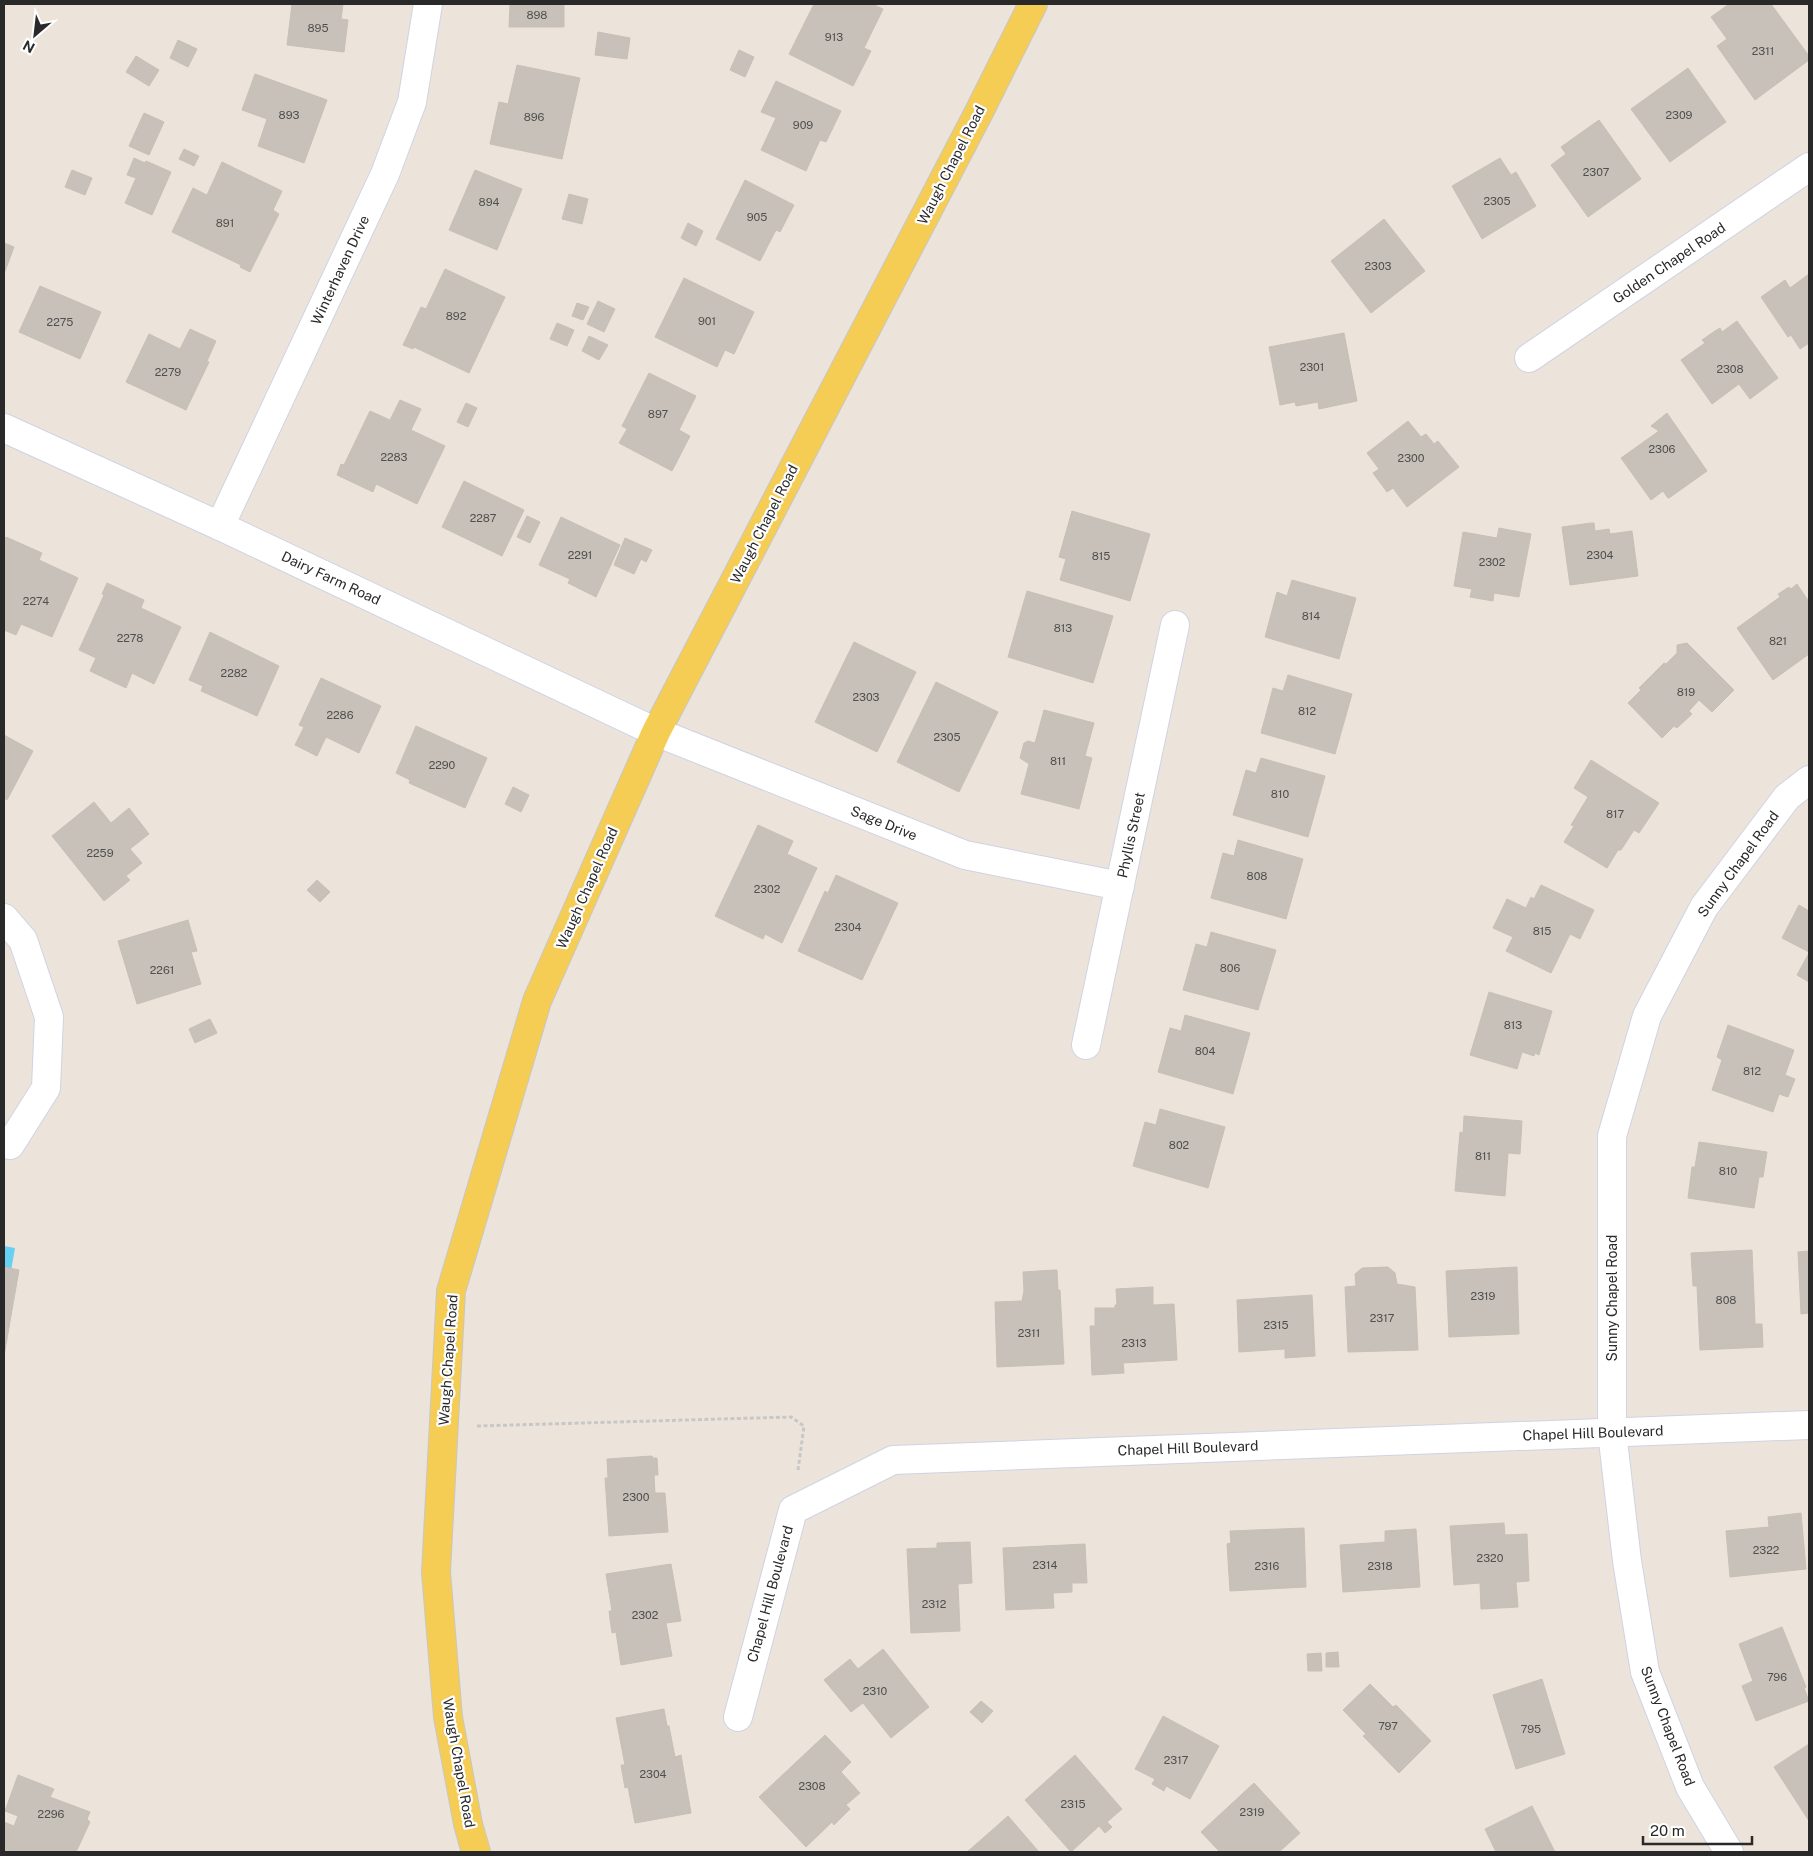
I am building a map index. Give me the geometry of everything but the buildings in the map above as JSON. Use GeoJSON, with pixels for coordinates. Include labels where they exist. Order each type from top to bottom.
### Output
{"type":"FeatureCollection","features":[{"type":"Feature","properties":{"kind":"main road","name":"Waugh Chapel Road"},"geometry":{"type":"LineString","coordinates":[[476,1852],[468,1824],[448,1717],[436,1572],[452,1292],[537,1001],[656,732],[1034,4]]}},
{"type":"Feature","properties":{"kind":"street","name":"Winterhaven Drive"},"geometry":{"type":"LineString","coordinates":[[220,526],[385,174],[412,102],[428,4]]}},
{"type":"Feature","properties":{"kind":"street","name":"Golden Chapel Road"},"geometry":{"type":"LineString","coordinates":[[1529,358],[1809,168]]}},
{"type":"Feature","properties":{"kind":"street","name":"Dairy Farm Road"},"geometry":{"type":"LineString","coordinates":[[4,428],[220,526],[656,732]]}},
{"type":"Feature","properties":{"kind":"street","name":"Phyllis Street"},"geometry":{"type":"LineString","coordinates":[[1086,1045],[1175,625]]}},
{"type":"Feature","properties":{"kind":"street","name":"Sage Drive"},"geometry":{"type":"LineString","coordinates":[[656,732],[965,855],[1120,886]]}},
{"type":"Feature","properties":{"kind":"street","name":"Sunny Chapel Road"},"geometry":{"type":"LineString","coordinates":[[1729,1852],[1690,1787],[1644,1672],[1627,1561],[1612,1432],[1612,1136],[1647,1016],[1704,907],[1787,797],[1809,780]]}},
{"type":"Feature","properties":{"kind":"street"},"geometry":{"type":"LineString","coordinates":[[4,918],[23,940],[49,1017],[46,1088],[10,1145]]}},
{"type":"Feature","properties":{"kind":"street","name":"Chapel Hill Boulevard"},"geometry":{"type":"LineString","coordinates":[[738,1717],[793,1510],[893,1460],[1809,1425]]}},
{"type":"Feature","properties":{"kind":"path"},"geometry":{"type":"LineString","coordinates":[[444,1427],[791,1417],[804,1426],[793,1510]]}},
{"type":"Feature","properties":{"kind":"water"},"geometry":{"type":"Polygon","coordinates":[[[4,1246],[15,1248],[4,1311],[4,1246]]]}}]}
